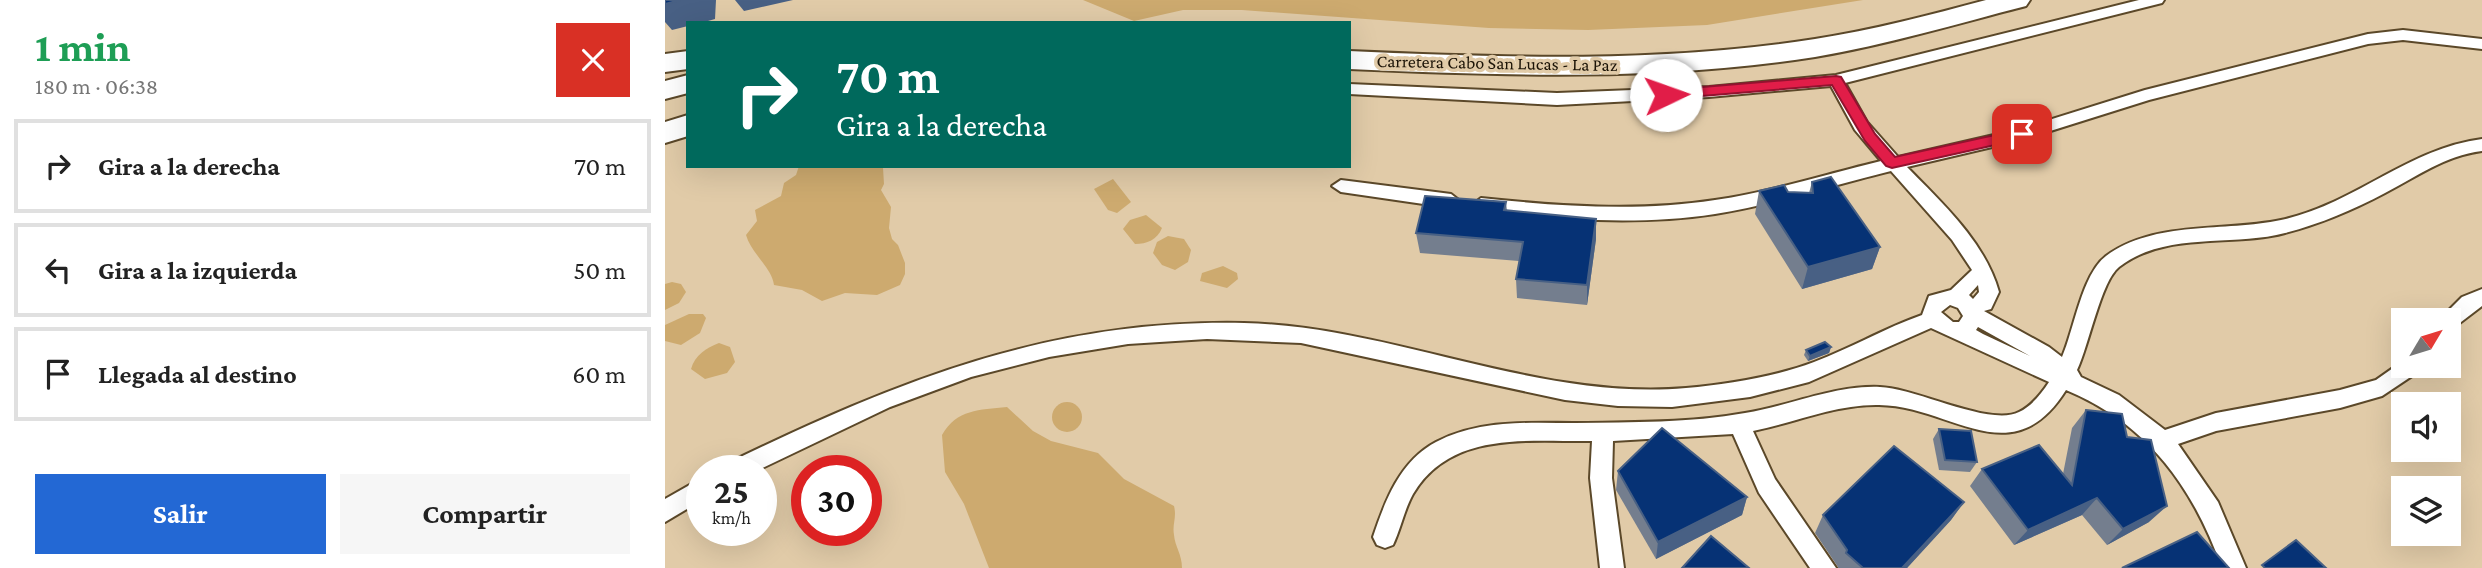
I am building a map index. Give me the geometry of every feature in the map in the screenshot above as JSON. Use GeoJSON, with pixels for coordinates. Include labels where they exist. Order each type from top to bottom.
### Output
{"type":"FeatureCollection","features":[{"type":"Feature","properties":{"kind":"highway","name":"Carretera Cabo San Lucas - La Paz"},"geometry":{"type":"LineString","coordinates":[[1351,40],[1517,47],[1664,44],[1790,33],[1937,0]]}},
{"type":"Feature","properties":{"kind":"highway","name":"Carretera Cabo San Lucas - La Paz"},"geometry":{"type":"LineString","coordinates":[[1351,60],[1563,67],[1733,59],[1856,41],[2017,0]]}},
{"type":"Feature","properties":{"kind":"highway"},"geometry":{"type":"LineString","coordinates":[[665,63],[686,60]]}},
{"type":"Feature","properties":{"kind":"highway"},"geometry":{"type":"LineString","coordinates":[[665,90],[686,85]]}},
{"type":"Feature","properties":{"kind":"highway"},"geometry":{"type":"LineString","coordinates":[[665,107],[686,102]]}},
{"type":"Feature","properties":{"kind":"highway"},"geometry":{"type":"LineString","coordinates":[[665,133],[686,126]]}},
{"type":"Feature","properties":{"kind":"street"},"geometry":{"type":"LineString","coordinates":[[1351,89],[1557,99],[1709,92],[1836,80],[2157,0]]}},
{"type":"Feature","properties":{"kind":"street"},"geometry":{"type":"LineString","coordinates":[[1341,186],[1563,213],[1642,213],[1716,208],[1776,195],[1892,163],[2022,134],[2145,94],[2368,38],[2414,36],[2482,44]]}},
{"type":"Feature","properties":{"kind":"street"},"geometry":{"type":"LineString","coordinates":[[1836,80],[1870,137],[1937,211],[1983,272],[1989,292],[1984,303],[1966,313],[1946,329],[1933,319],[1931,312],[1937,302],[1949,297],[1966,313],[2018,363],[2070,380],[2136,419],[2163,440],[2197,483],[2220,526],[2234,568]]}},
{"type":"Feature","properties":{"kind":"street"},"geometry":{"type":"LineString","coordinates":[[1385,537],[1393,509],[1407,483],[1441,450],[1493,431],[1602,431],[1739,424],[1866,396],[1905,399],[2002,425],[2016,423],[2027,419],[2070,380],[2094,290],[2111,262],[2129,252],[2168,240],[2238,235],[2282,226],[2327,212],[2393,180],[2424,159],[2456,147],[2482,145]]}},
{"type":"Feature","properties":{"kind":"street"},"geometry":{"type":"LineString","coordinates":[[2461,311],[2469,303],[2482,298]]}},
{"type":"Feature","properties":{"kind":"street"},"geometry":{"type":"LineString","coordinates":[[768,455],[845,418],[964,371],[1084,342],[1162,332],[1249,331],[1297,336],[1442,363],[1546,388],[1601,397],[1674,398],[1748,387],[1815,371],[1878,340],[1933,319]]}},
{"type":"Feature","properties":{"kind":"street"},"geometry":{"type":"LineString","coordinates":[[2163,440],[2216,422],[2340,399],[2382,387],[2394,378]]}},
{"type":"Feature","properties":{"kind":"street"},"geometry":{"type":"LineString","coordinates":[[1739,424],[1767,486],[1791,525],[1825,568]]}},
{"type":"Feature","properties":{"kind":"street"},"geometry":{"type":"LineString","coordinates":[[1602,431],[1601,478],[1612,568]]}},
{"type":"Feature","properties":{"kind":"street"},"geometry":{"type":"LineString","coordinates":[[665,511],[686,498]]}},
{"type":"Feature","properties":{"kind":"shaded area"},"geometry":{"type":"Polygon","coordinates":[[[1083,0],[1863,0],[1707,25],[1588,30],[1489,28],[1242,10],[1183,10],[1134,21],[1083,0]]]}},
{"type":"Feature","properties":{"kind":"shaded area"},"geometry":{"type":"Polygon","coordinates":[[[798,168],[883,168],[884,184],[881,190],[891,207],[889,228],[905,263],[905,274],[900,285],[877,295],[845,293],[822,301],[802,290],[774,285],[746,235],[757,221],[755,210],[781,196],[784,183],[796,175],[798,168]]]}},
{"type":"Feature","properties":{"kind":"shaded area"},"geometry":{"type":"Polygon","coordinates":[[[1113,179],[1131,202],[1117,213],[1108,210],[1094,189],[1113,179]]]}},
{"type":"Feature","properties":{"kind":"shaded area"},"geometry":{"type":"Polygon","coordinates":[[[1146,215],[1162,228],[1151,240],[1135,244],[1123,229],[1130,220],[1146,215]]]}},
{"type":"Feature","properties":{"kind":"shaded area"},"geometry":{"type":"Polygon","coordinates":[[[1168,236],[1184,239],[1191,250],[1188,262],[1175,270],[1162,265],[1153,253],[1157,242],[1168,236]]]}},
{"type":"Feature","properties":{"kind":"shaded area"},"geometry":{"type":"Polygon","coordinates":[[[1223,266],[1237,273],[1238,279],[1227,288],[1200,281],[1202,273],[1223,266]]]}},
{"type":"Feature","properties":{"kind":"shaded area"},"geometry":{"type":"Polygon","coordinates":[[[665,284],[681,284],[686,292],[679,303],[665,310],[665,284]]]}},
{"type":"Feature","properties":{"kind":"shaded area"},"geometry":{"type":"Polygon","coordinates":[[[689,314],[703,314],[706,318],[700,333],[681,345],[665,341],[665,325],[689,314]]]}},
{"type":"Feature","properties":{"kind":"shaded area"},"geometry":{"type":"Polygon","coordinates":[[[719,343],[730,347],[735,362],[727,373],[705,379],[691,369],[702,353],[719,343]]]}},
{"type":"Feature","properties":{"kind":"shaded area"},"geometry":{"type":"Polygon","coordinates":[[[1067,402],[1073,403],[1081,411],[1081,423],[1073,431],[1067,432],[1061,431],[1053,423],[1052,417],[1053,411],[1061,403],[1067,402]]]}},
{"type":"Feature","properties":{"kind":"shaded area"},"geometry":{"type":"Polygon","coordinates":[[[1007,407],[1033,431],[1051,441],[1098,453],[1124,479],[1174,506],[1174,535],[1182,568],[989,568],[964,504],[945,472],[942,435],[955,420],[970,412],[1007,407]]]}},
{"type":"Feature","properties":{"kind":"building"},"geometry":{"type":"Polygon","coordinates":[[[1831,177],[1880,247],[1808,267],[1759,191],[1784,185],[1788,192],[1813,193],[1812,182],[1831,177]]]}},
{"type":"Feature","properties":{"kind":"building"},"geometry":{"type":"Polygon","coordinates":[[[1425,196],[1506,202],[1504,210],[1596,219],[1587,285],[1516,279],[1523,242],[1416,233],[1425,196]]]}},
{"type":"Feature","properties":{"kind":"building"},"geometry":{"type":"Polygon","coordinates":[[[1825,342],[1831,347],[1810,356],[1806,350],[1825,342]]]}},
{"type":"Feature","properties":{"kind":"building"},"geometry":{"type":"Polygon","coordinates":[[[2086,410],[2122,414],[2127,437],[2151,440],[2167,506],[2123,529],[2097,498],[2028,530],[1982,469],[2039,445],[2072,485],[2086,410]]]}},
{"type":"Feature","properties":{"kind":"building"},"geometry":{"type":"Polygon","coordinates":[[[1662,428],[1747,497],[1658,542],[1618,471],[1662,428]]]}},
{"type":"Feature","properties":{"kind":"building"},"geometry":{"type":"Polygon","coordinates":[[[1939,429],[1971,431],[1977,462],[1945,460],[1939,429]]]}},
{"type":"Feature","properties":{"kind":"building"},"geometry":{"type":"Polygon","coordinates":[[[1894,446],[1964,502],[1902,568],[1863,568],[1846,553],[1847,550],[1823,515],[1894,446]]]}},
{"type":"Feature","properties":{"kind":"building"},"geometry":{"type":"Polygon","coordinates":[[[2197,532],[2229,568],[2122,568],[2197,532]]]}},
{"type":"Feature","properties":{"kind":"building"},"geometry":{"type":"Polygon","coordinates":[[[1711,536],[1749,568],[1682,568],[1711,536]]]}},
{"type":"Feature","properties":{"kind":"building"},"geometry":{"type":"Polygon","coordinates":[[[2296,540],[2326,568],[2265,568],[2262,565],[2296,540]]]}},
{"type":"Feature","properties":{"kind":"route"},"geometry":{"type":"LineString","coordinates":[[1666,95],[1836,80],[1845,100],[1892,163],[2022,134]]}}]}
